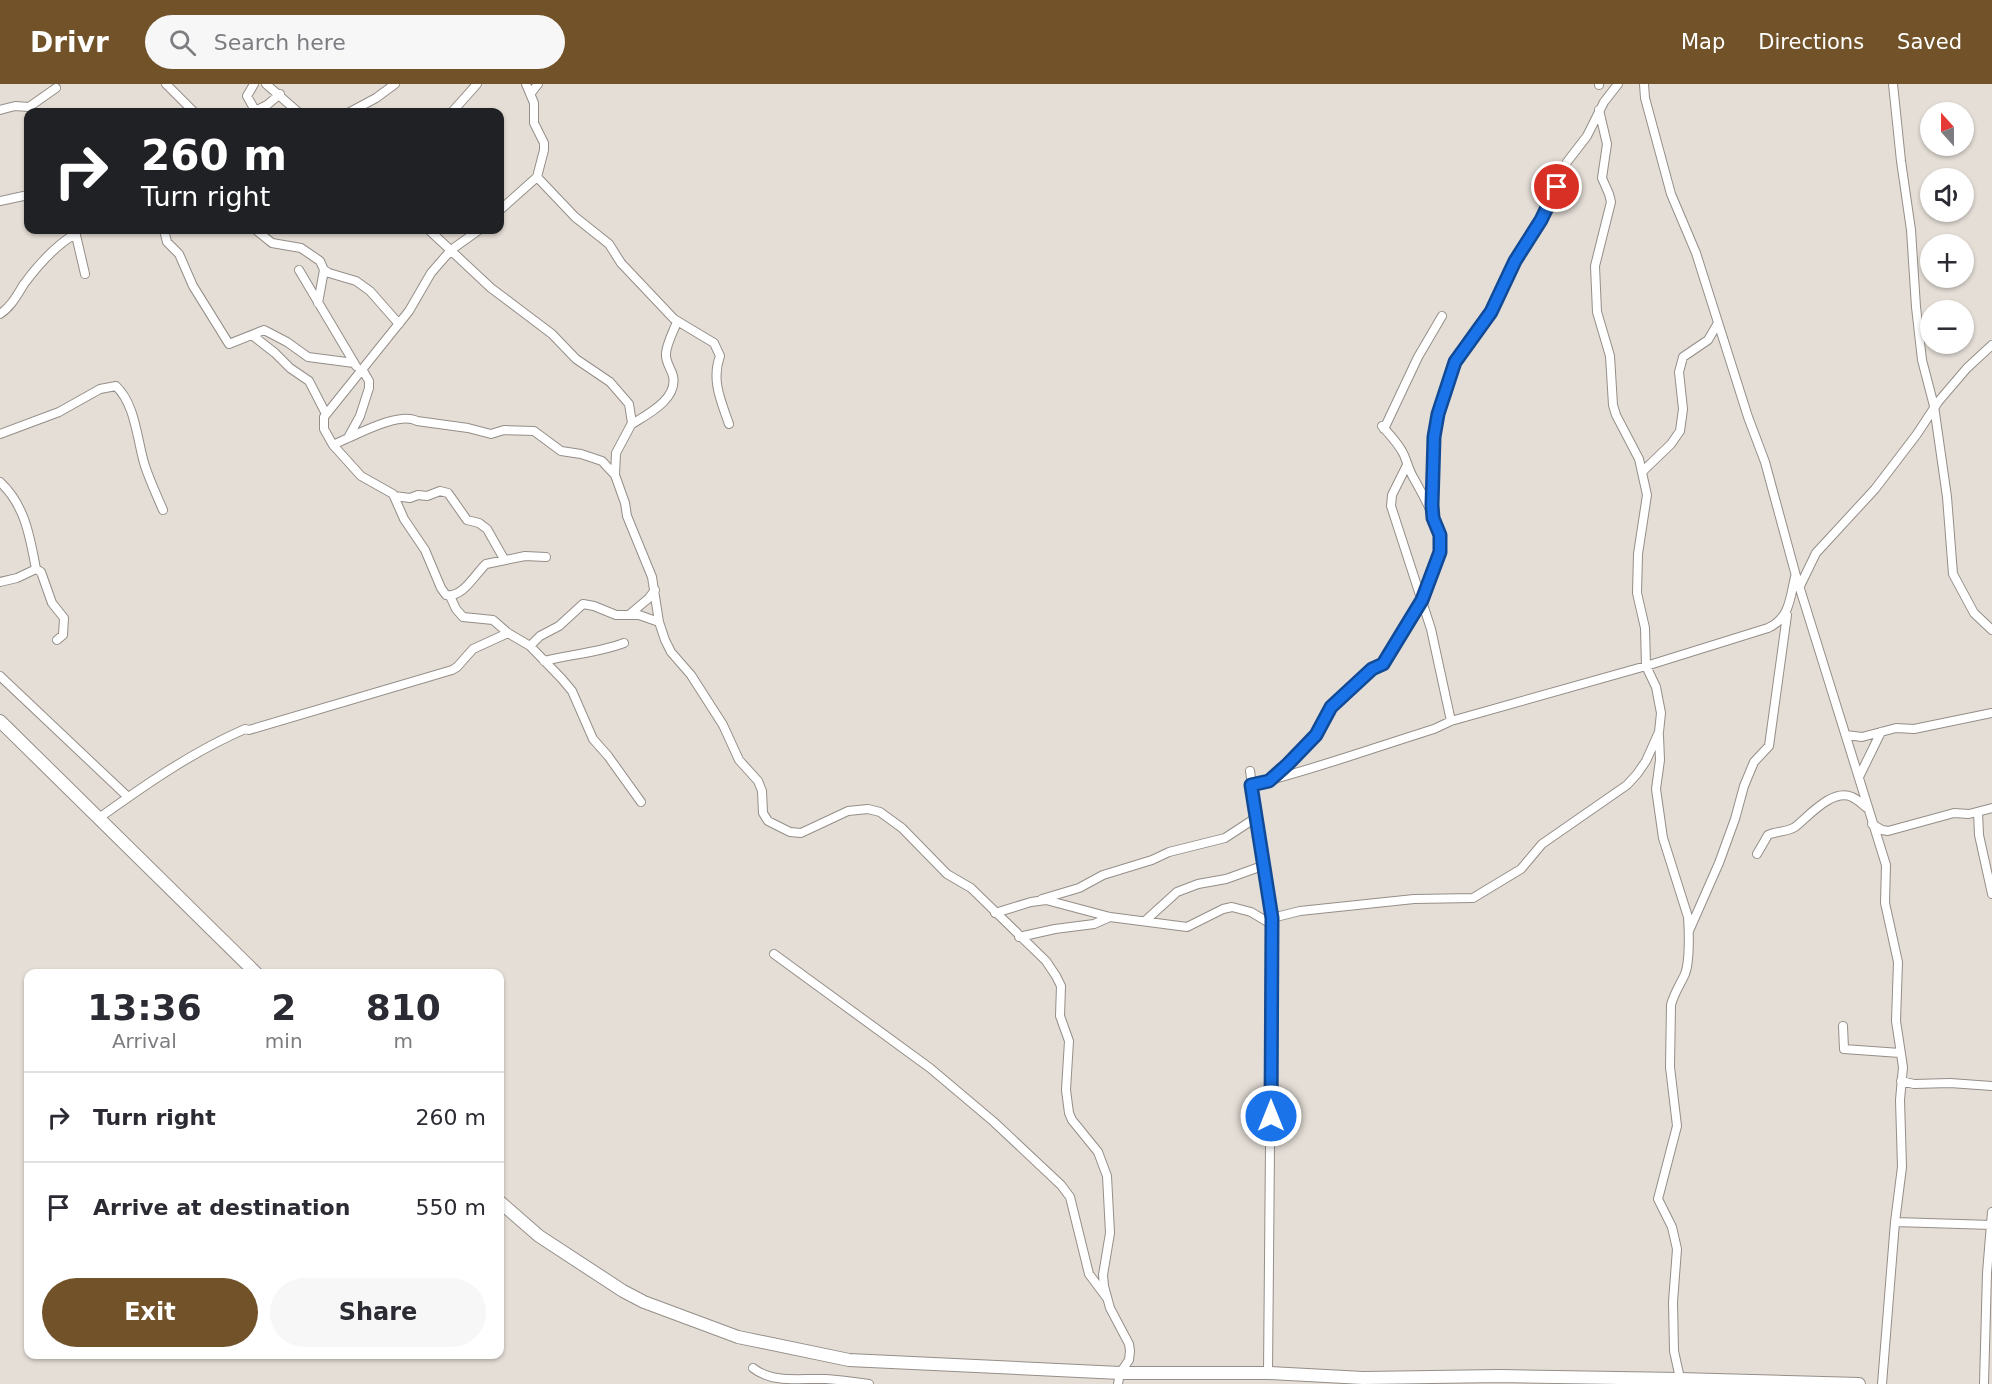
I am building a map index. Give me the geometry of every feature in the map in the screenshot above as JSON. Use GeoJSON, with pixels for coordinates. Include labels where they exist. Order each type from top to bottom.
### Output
{"type":"FeatureCollection","features":[{"type":"Feature","properties":{"kind":"highway"},"geometry":{"type":"LineString","coordinates":[[0,721],[251,969]]}},
{"type":"Feature","properties":{"kind":"highway"},"geometry":{"type":"LineString","coordinates":[[504,1205],[539,1236],[623,1292],[673,1314],[738,1337],[849,1360],[1119,1379],[1268,1373],[1363,1378],[1501,1376],[1859,1384]]}},
{"type":"Feature","properties":{"kind":"street"},"geometry":{"type":"LineString","coordinates":[[166,84],[191,108]]}},
{"type":"Feature","properties":{"kind":"street"},"geometry":{"type":"LineString","coordinates":[[253,108],[246,96],[254,84]]}},
{"type":"Feature","properties":{"kind":"street"},"geometry":{"type":"LineString","coordinates":[[266,84],[294,108]]}},
{"type":"Feature","properties":{"kind":"street"},"geometry":{"type":"LineString","coordinates":[[357,108],[395,84]]}},
{"type":"Feature","properties":{"kind":"street"},"geometry":{"type":"LineString","coordinates":[[456,108],[477,84]]}},
{"type":"Feature","properties":{"kind":"street"},"geometry":{"type":"LineString","coordinates":[[504,206],[537,177],[544,145],[534,123],[534,103],[526,84]]}},
{"type":"Feature","properties":{"kind":"street"},"geometry":{"type":"LineString","coordinates":[[531,93],[538,84]]}},
{"type":"Feature","properties":{"kind":"street"},"geometry":{"type":"LineString","coordinates":[[1433,518],[1435,426],[1455,362],[1491,312],[1522,248],[1551,202],[1568,162],[1587,136],[1599,110],[1618,84]]}},
{"type":"Feature","properties":{"kind":"street"},"geometry":{"type":"LineString","coordinates":[[1644,84],[1645,99],[1671,194],[1696,253],[1769,476],[1799,588],[1886,865],[1885,903],[1898,962],[1896,1021],[1903,1067],[1901,1081],[1902,1167],[1895,1222],[1882,1384]]}},
{"type":"Feature","properties":{"kind":"street"},"geometry":{"type":"LineString","coordinates":[[1893,84],[1911,230],[1922,360],[1934,406],[1947,497],[1953,574],[1974,613],[1992,630]]}},
{"type":"Feature","properties":{"kind":"street"},"geometry":{"type":"LineString","coordinates":[[34,108],[56,88]]}},
{"type":"Feature","properties":{"kind":"street"},"geometry":{"type":"LineString","coordinates":[[262,108],[280,94]]}},
{"type":"Feature","properties":{"kind":"street"},"geometry":{"type":"LineString","coordinates":[[0,110],[15,106],[24,108]]}},
{"type":"Feature","properties":{"kind":"street"},"geometry":{"type":"LineString","coordinates":[[1599,110],[1607,144],[1602,178],[1610,194],[1611,202],[1595,266],[1597,312],[1610,356],[1613,405],[1639,459],[1647,495],[1641,530],[1636,588],[1645,628],[1646,666],[1656,687],[1662,713],[1656,794],[1665,850],[1688,917],[1687,967],[1671,1005],[1670,1067],[1677,1129],[1658,1199],[1672,1227],[1677,1250],[1673,1302],[1674,1351],[1680,1381]]}},
{"type":"Feature","properties":{"kind":"street"},"geometry":{"type":"LineString","coordinates":[[537,177],[575,217],[609,244],[621,263],[677,322],[716,346],[720,356],[716,365],[716,380],[729,424]]}},
{"type":"Feature","properties":{"kind":"street"},"geometry":{"type":"LineString","coordinates":[[0,201],[24,196]]}},
{"type":"Feature","properties":{"kind":"street"},"geometry":{"type":"LineString","coordinates":[[0,314],[8,309],[26,281],[54,249],[73,234]]}},
{"type":"Feature","properties":{"kind":"street"},"geometry":{"type":"LineString","coordinates":[[75,234],[85,274]]}},
{"type":"Feature","properties":{"kind":"street"},"geometry":{"type":"LineString","coordinates":[[165,234],[167,242],[183,261],[193,286],[228,343],[264,330],[287,342],[308,357],[354,363]]}},
{"type":"Feature","properties":{"kind":"street"},"geometry":{"type":"LineString","coordinates":[[261,234],[272,243],[301,248],[320,261],[324,270],[318,303]]}},
{"type":"Feature","properties":{"kind":"street"},"geometry":{"type":"LineString","coordinates":[[434,234],[491,288],[552,334],[576,359],[610,382],[629,404],[632,424]]}},
{"type":"Feature","properties":{"kind":"street"},"geometry":{"type":"LineString","coordinates":[[474,234],[452,250],[431,273],[409,311],[326,414],[323,421],[324,429],[333,445],[361,476],[388,490],[394,496],[404,519],[430,561],[441,588],[446,595],[450,596],[463,617],[473,620],[491,619],[508,633],[530,646],[572,691],[593,739],[641,802]]}},
{"type":"Feature","properties":{"kind":"street"},"geometry":{"type":"LineString","coordinates":[[299,270],[354,363],[369,381],[360,416],[348,438]]}},
{"type":"Feature","properties":{"kind":"street"},"geometry":{"type":"LineString","coordinates":[[324,270],[333,275],[356,281],[370,291],[399,324]]}},
{"type":"Feature","properties":{"kind":"street"},"geometry":{"type":"LineString","coordinates":[[1269,781],[1311,741],[1331,707],[1372,669],[1383,664],[1422,600],[1435,568],[1441,547],[1440,535],[1426,497],[1407,465],[1399,446],[1383,427],[1442,316]]}},
{"type":"Feature","properties":{"kind":"street"},"geometry":{"type":"LineString","coordinates":[[677,322],[666,353],[666,360],[674,379],[673,385],[659,406],[632,424],[616,453],[615,475],[627,516],[645,558],[654,590],[659,622],[671,652],[691,675],[723,725],[739,760],[758,781],[762,790],[763,813],[768,821],[790,832],[801,832],[848,811],[868,809],[880,812],[902,828],[947,874],[971,888],[1051,967],[1061,986],[1060,1016],[1069,1041],[1066,1090],[1069,1113],[1098,1152],[1107,1176],[1110,1233],[1103,1275],[1104,1286],[1130,1351],[1129,1360],[1119,1379]]}},
{"type":"Feature","properties":{"kind":"street"},"geometry":{"type":"LineString","coordinates":[[1643,471],[1671,444],[1680,431],[1683,409],[1679,372],[1683,357],[1708,340],[1718,323]]}},
{"type":"Feature","properties":{"kind":"street"},"geometry":{"type":"LineString","coordinates":[[252,334],[290,368],[310,382],[326,414]]}},
{"type":"Feature","properties":{"kind":"street"},"geometry":{"type":"LineString","coordinates":[[1799,588],[1816,553],[1875,489],[1917,434],[1934,406],[1967,368],[1992,345]]}},
{"type":"Feature","properties":{"kind":"street"},"geometry":{"type":"LineString","coordinates":[[0,434],[59,412],[100,389],[116,386],[122,392],[130,412],[146,467],[163,510]]}},
{"type":"Feature","properties":{"kind":"street"},"geometry":{"type":"LineString","coordinates":[[333,445],[392,421],[410,417],[417,421],[430,421],[491,435],[504,430],[534,431],[561,451],[581,454],[602,461],[615,475]]}},
{"type":"Feature","properties":{"kind":"street"},"geometry":{"type":"LineString","coordinates":[[1407,465],[1392,495],[1391,506],[1431,629],[1451,721]]}},
{"type":"Feature","properties":{"kind":"street"},"geometry":{"type":"LineString","coordinates":[[0,482],[15,497],[20,507],[31,541],[36,569],[41,572],[52,603],[63,618],[63,635],[57,640]]}},
{"type":"Feature","properties":{"kind":"street"},"geometry":{"type":"LineString","coordinates":[[394,496],[410,498],[440,491],[448,493],[467,520],[478,522],[487,530],[504,559]]}},
{"type":"Feature","properties":{"kind":"street"},"geometry":{"type":"LineString","coordinates":[[450,596],[474,579],[486,564],[536,555],[546,557]]}},
{"type":"Feature","properties":{"kind":"street"},"geometry":{"type":"LineString","coordinates":[[0,582],[17,578],[36,569]]}},
{"type":"Feature","properties":{"kind":"street"},"geometry":{"type":"LineString","coordinates":[[1687,935],[1719,863],[1754,762],[1769,747],[1787,614],[1796,576]]}},
{"type":"Feature","properties":{"kind":"street"},"geometry":{"type":"LineString","coordinates":[[630,615],[649,598],[654,590]]}},
{"type":"Feature","properties":{"kind":"street"},"geometry":{"type":"LineString","coordinates":[[530,646],[540,636],[559,626],[583,604],[616,615],[645,616],[659,622]]}},
{"type":"Feature","properties":{"kind":"street"},"geometry":{"type":"LineString","coordinates":[[1251,785],[1288,776],[1313,766],[1434,729],[1451,721],[1646,666],[1768,628],[1781,621],[1787,614]]}},
{"type":"Feature","properties":{"kind":"street"},"geometry":{"type":"LineString","coordinates":[[99,818],[128,797],[218,741],[245,729],[249,730],[452,670],[473,649],[508,633]]}},
{"type":"Feature","properties":{"kind":"street"},"geometry":{"type":"LineString","coordinates":[[544,660],[586,654],[624,643]]}},
{"type":"Feature","properties":{"kind":"street"},"geometry":{"type":"LineString","coordinates":[[0,676],[128,797]]}},
{"type":"Feature","properties":{"kind":"street"},"geometry":{"type":"LineString","coordinates":[[1846,735],[1862,737],[1896,728],[1914,729],[1992,713]]}},
{"type":"Feature","properties":{"kind":"street"},"geometry":{"type":"LineString","coordinates":[[1038,900],[1058,902],[1110,917],[1187,927],[1226,907],[1251,912],[1271,921],[1300,911],[1414,899],[1468,899],[1479,895],[1524,867],[1542,844],[1627,785],[1646,761],[1659,732]]}},
{"type":"Feature","properties":{"kind":"street"},"geometry":{"type":"LineString","coordinates":[[1859,777],[1881,732]]}},
{"type":"Feature","properties":{"kind":"street"},"geometry":{"type":"LineString","coordinates":[[1250,771],[1265,865],[1271,921],[1271,1215],[1268,1373]]}},
{"type":"Feature","properties":{"kind":"street"},"geometry":{"type":"LineString","coordinates":[[1757,854],[1768,835],[1793,828],[1806,815],[1833,798],[1851,796],[1868,808]]}},
{"type":"Feature","properties":{"kind":"street"},"geometry":{"type":"LineString","coordinates":[[1872,824],[1888,831],[1954,813],[1969,814],[1992,808]]}},
{"type":"Feature","properties":{"kind":"street"},"geometry":{"type":"LineString","coordinates":[[1977,812],[1979,835],[1992,894]]}},
{"type":"Feature","properties":{"kind":"street"},"geometry":{"type":"LineString","coordinates":[[995,913],[1079,888],[1103,875],[1149,861],[1169,852],[1225,838],[1257,817]]}},
{"type":"Feature","properties":{"kind":"street"},"geometry":{"type":"LineString","coordinates":[[1145,921],[1177,892],[1198,884],[1226,879],[1265,865]]}},
{"type":"Feature","properties":{"kind":"street"},"geometry":{"type":"LineString","coordinates":[[1019,937],[1094,924],[1110,917]]}},
{"type":"Feature","properties":{"kind":"street"},"geometry":{"type":"LineString","coordinates":[[774,954],[930,1068],[994,1122],[1061,1185],[1070,1197],[1089,1274],[1108,1299]]}},
{"type":"Feature","properties":{"kind":"street"},"geometry":{"type":"LineString","coordinates":[[1843,1026],[1844,1049],[1900,1053]]}},
{"type":"Feature","properties":{"kind":"street"},"geometry":{"type":"LineString","coordinates":[[1901,1081],[1914,1084],[1950,1083],[1992,1086]]}},
{"type":"Feature","properties":{"kind":"street"},"geometry":{"type":"LineString","coordinates":[[1984,1384],[1992,1212]]}},
{"type":"Feature","properties":{"kind":"street"},"geometry":{"type":"LineString","coordinates":[[1895,1222],[1991,1225]]}},
{"type":"Feature","properties":{"kind":"street"},"geometry":{"type":"LineString","coordinates":[[753,1368],[765,1377],[774,1379],[828,1379],[869,1384]]}},
{"type":"Feature","properties":{"kind":"route"},"geometry":{"type":"LineString","coordinates":[[1271,1116],[1272,918],[1251,785],[1269,781],[1288,764],[1316,735],[1331,707],[1372,669],[1383,664],[1422,600],[1441,547],[1432,505],[1434,437],[1438,414],[1455,362],[1488,318],[1515,261],[1541,220],[1557,187]]}}]}
